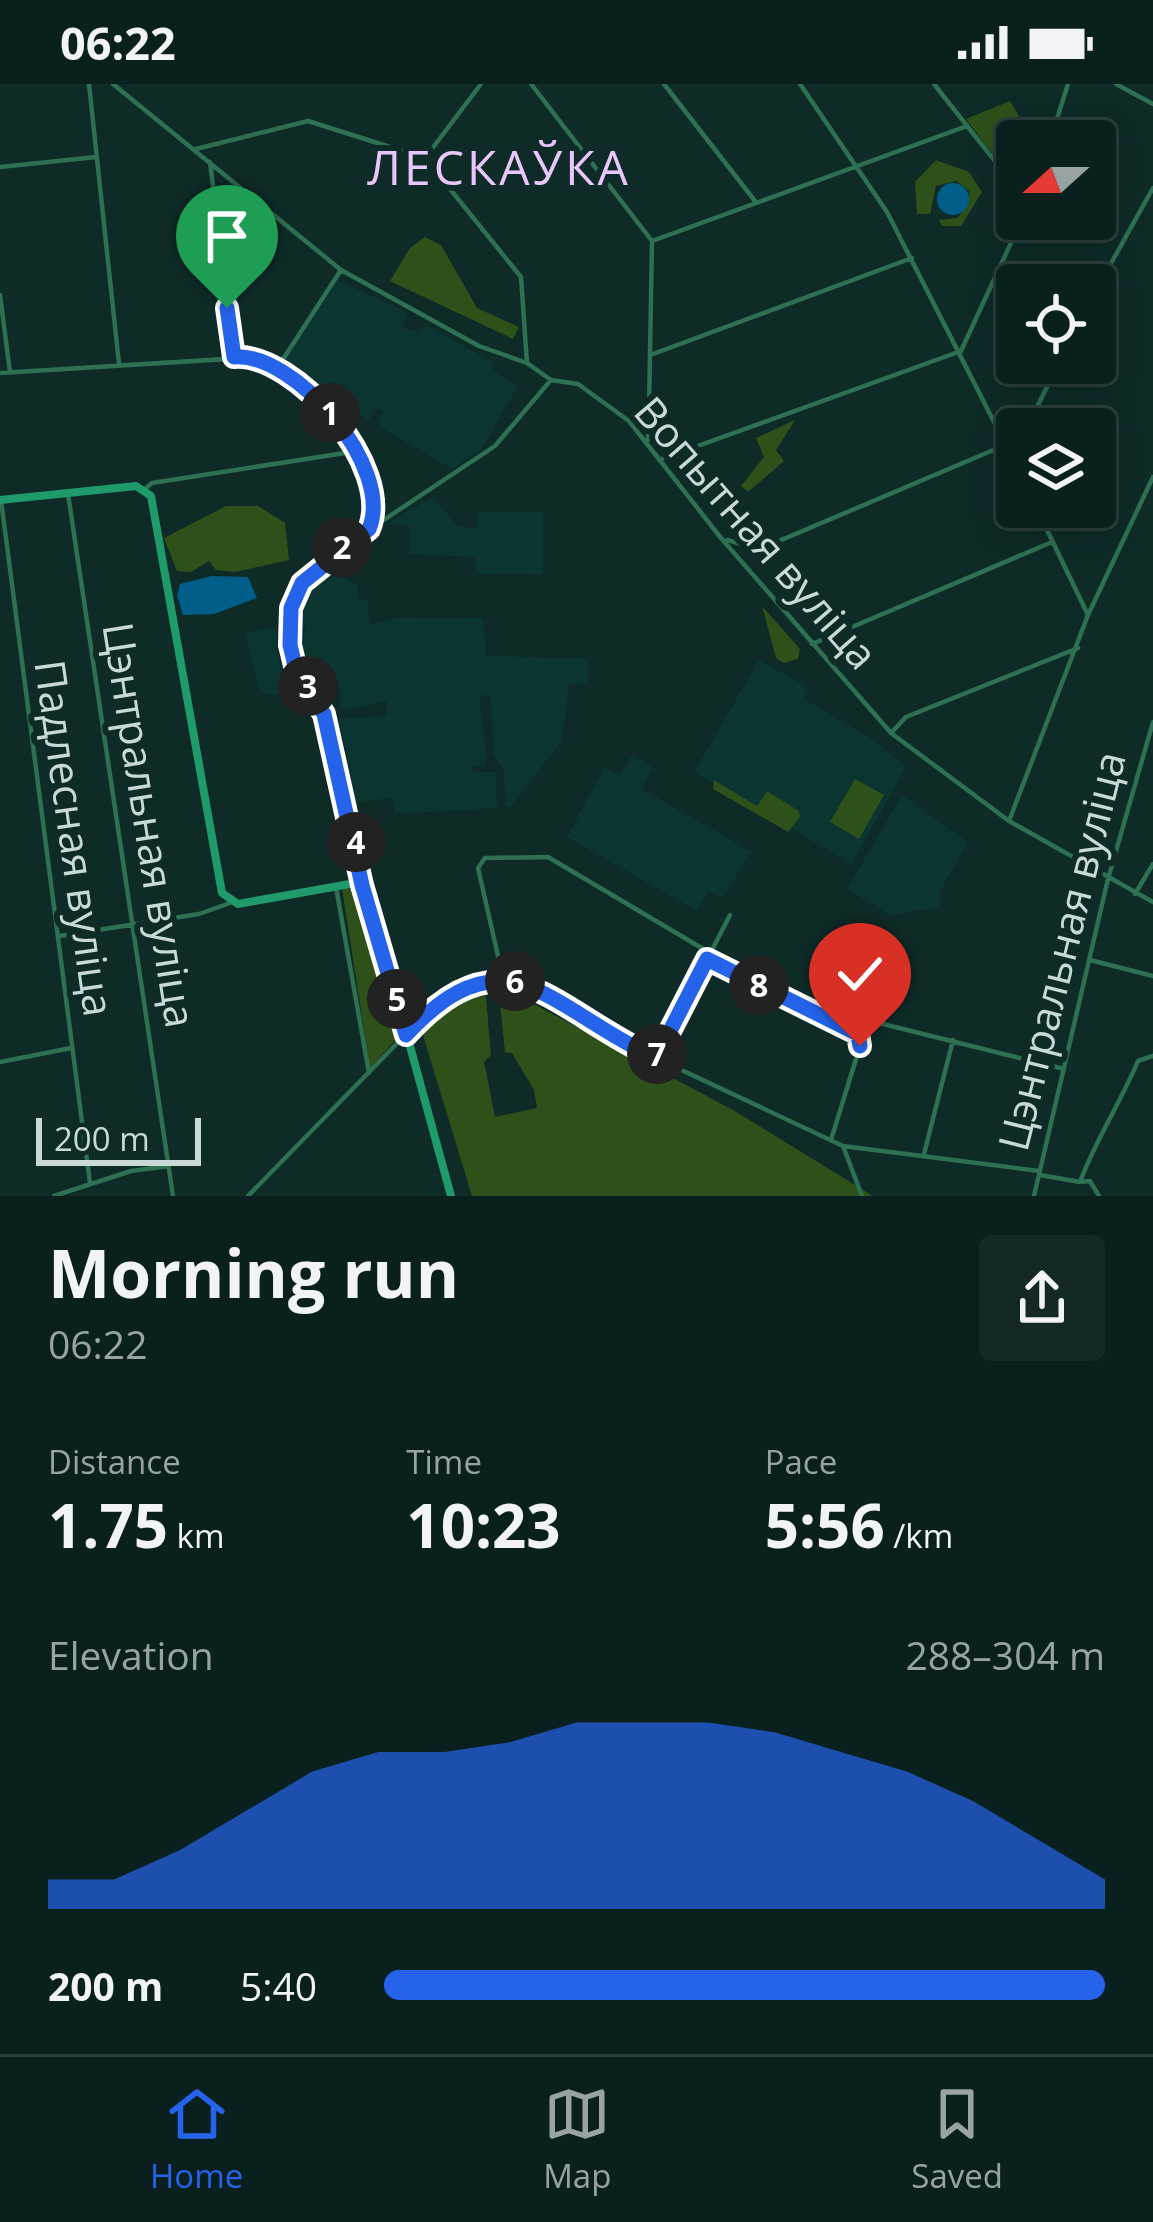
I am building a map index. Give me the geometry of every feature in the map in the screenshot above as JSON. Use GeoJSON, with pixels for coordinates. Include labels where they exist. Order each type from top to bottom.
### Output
{"type":"FeatureCollection","features":[{"type":"Feature","properties":{"kind":"main road"},"geometry":{"type":"LineString","coordinates":[[0,500],[140,487],[157,526],[217,871],[230,903],[336,886],[364,887],[451,1196]]}},
{"type":"Feature","properties":{"kind":"street"},"geometry":{"type":"LineString","coordinates":[[89,84],[119,364]]}},
{"type":"Feature","properties":{"kind":"street","name":"Вопытная вуліца"},"geometry":{"type":"LineString","coordinates":[[112,84],[341,270],[479,346],[527,363],[551,380],[578,384],[629,422],[721,538],[892,733],[1009,821],[1108,879]]}},
{"type":"Feature","properties":{"kind":"street"},"geometry":{"type":"LineString","coordinates":[[425,158],[481,84]]}},
{"type":"Feature","properties":{"kind":"street"},"geometry":{"type":"LineString","coordinates":[[531,84],[652,241],[648,444]]}},
{"type":"Feature","properties":{"kind":"street"},"geometry":{"type":"LineString","coordinates":[[664,84],[755,201]]}},
{"type":"Feature","properties":{"kind":"street"},"geometry":{"type":"LineString","coordinates":[[800,84],[858,163],[996,423]]}},
{"type":"Feature","properties":{"kind":"street"},"geometry":{"type":"LineString","coordinates":[[934,84],[996,163]]}},
{"type":"Feature","properties":{"kind":"street"},"geometry":{"type":"LineString","coordinates":[[1057,120],[1068,84]]}},
{"type":"Feature","properties":{"kind":"street"},"geometry":{"type":"LineString","coordinates":[[1116,84],[1153,104]]}},
{"type":"Feature","properties":{"kind":"street"},"geometry":{"type":"LineString","coordinates":[[196,149],[308,121],[425,158],[521,277],[527,363]]}},
{"type":"Feature","properties":{"kind":"street"},"geometry":{"type":"LineString","coordinates":[[652,241],[967,126]]}},
{"type":"Feature","properties":{"kind":"street"},"geometry":{"type":"LineString","coordinates":[[0,167],[96,157]]}},
{"type":"Feature","properties":{"kind":"street"},"geometry":{"type":"LineString","coordinates":[[210,162],[234,357]]}},
{"type":"Feature","properties":{"kind":"street"},"geometry":{"type":"LineString","coordinates":[[1111,264],[1153,188]]}},
{"type":"Feature","properties":{"kind":"street"},"geometry":{"type":"LineString","coordinates":[[658,460],[961,351],[1012,240]]}},
{"type":"Feature","properties":{"kind":"street"},"geometry":{"type":"LineString","coordinates":[[652,353],[912,258]]}},
{"type":"Feature","properties":{"kind":"street"},"geometry":{"type":"LineString","coordinates":[[276,370],[341,270]]}},
{"type":"Feature","properties":{"kind":"street"},"geometry":{"type":"LineString","coordinates":[[0,295],[10,372]]}},
{"type":"Feature","properties":{"kind":"street"},"geometry":{"type":"LineString","coordinates":[[0,373],[255,356],[347,428],[353,452],[374,487],[369,529]]}},
{"type":"Feature","properties":{"kind":"street"},"geometry":{"type":"LineString","coordinates":[[364,887],[324,714],[294,664],[290,616],[307,577],[369,529],[495,446],[551,380]]}},
{"type":"Feature","properties":{"kind":"street"},"geometry":{"type":"LineString","coordinates":[[629,422],[649,410]]}},
{"type":"Feature","properties":{"kind":"street"},"geometry":{"type":"LineString","coordinates":[[721,538],[739,545],[778,541],[996,451]]}},
{"type":"Feature","properties":{"kind":"street"},"geometry":{"type":"LineString","coordinates":[[140,487],[353,452]]}},
{"type":"Feature","properties":{"kind":"street"},"geometry":{"type":"LineString","coordinates":[[1009,821],[1088,615],[1153,477]]}},
{"type":"Feature","properties":{"kind":"street","name":"Цэнтральная вуліца"},"geometry":{"type":"LineString","coordinates":[[68,494],[173,1196]]}},
{"type":"Feature","properties":{"kind":"street","name":"Падлесная вуліца"},"geometry":{"type":"LineString","coordinates":[[0,500],[90,1183]]}},
{"type":"Feature","properties":{"kind":"street"},"geometry":{"type":"LineString","coordinates":[[1046,528],[1088,615]]}},
{"type":"Feature","properties":{"kind":"street"},"geometry":{"type":"LineString","coordinates":[[812,644],[1052,542]]}},
{"type":"Feature","properties":{"kind":"street"},"geometry":{"type":"LineString","coordinates":[[892,733],[906,717],[1078,648]]}},
{"type":"Feature","properties":{"kind":"street","name":"Цэнтральная вуліца"},"geometry":{"type":"LineString","coordinates":[[1034,1196],[1108,879],[1153,722]]}},
{"type":"Feature","properties":{"kind":"street"},"geometry":{"type":"LineString","coordinates":[[503,978],[478,861],[548,857],[708,956],[858,1034]]}},
{"type":"Feature","properties":{"kind":"street"},"geometry":{"type":"LineString","coordinates":[[1135,894],[1153,864]]}},
{"type":"Feature","properties":{"kind":"street"},"geometry":{"type":"LineString","coordinates":[[1108,879],[1153,902]]}},
{"type":"Feature","properties":{"kind":"street"},"geometry":{"type":"LineString","coordinates":[[336,886],[369,1073]]}},
{"type":"Feature","properties":{"kind":"street"},"geometry":{"type":"LineString","coordinates":[[60,936],[136,926],[230,903]]}},
{"type":"Feature","properties":{"kind":"street"},"geometry":{"type":"LineString","coordinates":[[656,1058],[730,915]]}},
{"type":"Feature","properties":{"kind":"street"},"geometry":{"type":"LineString","coordinates":[[1090,960],[1153,976]]}},
{"type":"Feature","properties":{"kind":"street"},"geometry":{"type":"LineString","coordinates":[[248,1196],[406,1035],[460,990],[503,978],[531,985],[656,1058],[843,1146],[1090,1181],[1100,1196]]}},
{"type":"Feature","properties":{"kind":"street"},"geometry":{"type":"LineString","coordinates":[[831,1141],[860,1046],[858,1034],[867,1020],[1064,1069]]}},
{"type":"Feature","properties":{"kind":"street"},"geometry":{"type":"LineString","coordinates":[[924,1154],[953,1040]]}},
{"type":"Feature","properties":{"kind":"street"},"geometry":{"type":"LineString","coordinates":[[0,1062],[71,1048]]}},
{"type":"Feature","properties":{"kind":"street"},"geometry":{"type":"LineString","coordinates":[[1080,1182],[1108,1118],[1132,1085],[1138,1061],[1153,1056]]}},
{"type":"Feature","properties":{"kind":"street"},"geometry":{"type":"LineString","coordinates":[[843,1146],[862,1196]]}},
{"type":"Feature","properties":{"kind":"street"},"geometry":{"type":"LineString","coordinates":[[54,1196],[169,1166]]}},
{"type":"Feature","properties":{"kind":"shaded area"},"geometry":{"type":"Polygon","coordinates":[[[338,280],[408,313],[402,327],[419,333],[426,325],[494,363],[491,369],[518,386],[481,450],[452,469],[377,425],[383,411],[375,409],[368,421],[280,368],[338,280]]]}},
{"type":"Feature","properties":{"kind":"shaded area"},"geometry":{"type":"Polygon","coordinates":[[[433,497],[457,526],[476,529],[478,512],[543,512],[543,575],[476,574],[475,557],[410,554],[410,526],[387,524],[433,497]]]}},
{"type":"Feature","properties":{"kind":"shaded area"},"geometry":{"type":"Polygon","coordinates":[[[324,569],[357,584],[359,600],[367,599],[370,625],[401,617],[483,618],[486,656],[589,658],[588,683],[569,685],[562,741],[511,806],[506,806],[504,772],[493,753],[491,696],[479,695],[487,759],[485,765],[473,766],[473,772],[496,772],[497,808],[395,814],[393,798],[356,802],[350,795],[346,781],[352,779],[339,719],[386,716],[387,701],[341,710],[339,681],[305,681],[298,635],[306,634],[306,626],[301,626],[300,613],[305,612],[305,586],[324,569]]]}},
{"type":"Feature","properties":{"kind":"shaded area"},"geometry":{"type":"Polygon","coordinates":[[[276,627],[279,662],[287,663],[285,693],[260,694],[245,634],[276,627]]]}},
{"type":"Feature","properties":{"kind":"shaded area"},"geometry":{"type":"Polygon","coordinates":[[[759,660],[810,688],[804,699],[874,740],[906,767],[852,864],[694,772],[759,660]]]}},
{"type":"Feature","properties":{"kind":"shaded area"},"geometry":{"type":"Polygon","coordinates":[[[632,755],[653,767],[642,789],[752,852],[721,899],[708,891],[697,911],[567,837],[604,768],[620,775],[632,755]]]}},
{"type":"Feature","properties":{"kind":"shaded area"},"geometry":{"type":"Polygon","coordinates":[[[902,795],[968,842],[940,891],[941,907],[891,915],[847,889],[902,795]]]}},
{"type":"Feature","properties":{"kind":"green space"},"geometry":{"type":"Polygon","coordinates":[[[1010,101],[1021,120],[996,120],[996,158],[966,119],[1010,101]]]}},
{"type":"Feature","properties":{"kind":"green space"},"geometry":{"type":"Polygon","coordinates":[[[936,160],[969,172],[982,192],[961,226],[942,226],[939,220],[957,218],[967,206],[969,191],[956,181],[936,186],[930,214],[917,214],[915,182],[936,160]]]}},
{"type":"Feature","properties":{"kind":"green space"},"geometry":{"type":"Polygon","coordinates":[[[425,237],[441,245],[477,308],[519,327],[513,339],[390,281],[410,248],[425,237]]]}},
{"type":"Feature","properties":{"kind":"green space"},"geometry":{"type":"Polygon","coordinates":[[[795,420],[776,450],[784,461],[748,492],[741,486],[764,457],[756,438],[795,420]]]}},
{"type":"Feature","properties":{"kind":"green space"},"geometry":{"type":"Polygon","coordinates":[[[226,506],[258,506],[285,523],[289,560],[235,572],[216,570],[209,561],[191,572],[177,571],[164,538],[226,506]]]}},
{"type":"Feature","properties":{"kind":"green space"},"geometry":{"type":"Polygon","coordinates":[[[762,606],[800,649],[798,659],[783,663],[776,658],[762,606]]]}},
{"type":"Feature","properties":{"kind":"green space"},"geometry":{"type":"Polygon","coordinates":[[[855,779],[884,795],[859,839],[830,822],[855,779]]]}},
{"type":"Feature","properties":{"kind":"green space"},"geometry":{"type":"Polygon","coordinates":[[[714,780],[757,806],[767,791],[799,811],[800,817],[788,832],[713,789],[714,780]]]}},
{"type":"Feature","properties":{"kind":"green space"},"geometry":{"type":"Polygon","coordinates":[[[342,888],[362,890],[368,898],[400,1035],[370,1068],[342,888]]]}},
{"type":"Feature","properties":{"kind":"green space"},"geometry":{"type":"Polygon","coordinates":[[[498,985],[733,1110],[873,1196],[472,1196],[422,1032],[468,988],[485,986],[491,1055],[484,1062],[495,1117],[537,1108],[534,1090],[512,1053],[505,1052],[498,985]]]}},
{"type":"Feature","properties":{"kind":"water"},"geometry":{"type":"Polygon","coordinates":[[[953,183],[964,188],[969,199],[964,210],[953,215],[942,210],[937,199],[942,188],[953,183]]]}},
{"type":"Feature","properties":{"kind":"water"},"geometry":{"type":"Polygon","coordinates":[[[212,576],[248,577],[257,598],[214,614],[183,615],[177,595],[180,584],[212,576]]]}},
{"type":"Feature","properties":{"kind":"district","name":"ЛЕСКАЎКА"},"geometry":{"type":"Point","coordinates":[499,168]}},
{"type":"Feature","properties":{"kind":"route"},"geometry":{"type":"LineString","coordinates":[[227,308],[234,357],[258,357],[347,428],[353,452],[374,487],[374,518],[369,529],[325,560],[296,591],[290,645],[297,674],[324,714],[363,872],[362,885],[369,895],[406,1035],[460,990],[503,978],[531,985],[587,1022],[656,1058],[707,959],[858,1034],[860,1046]]}}]}
